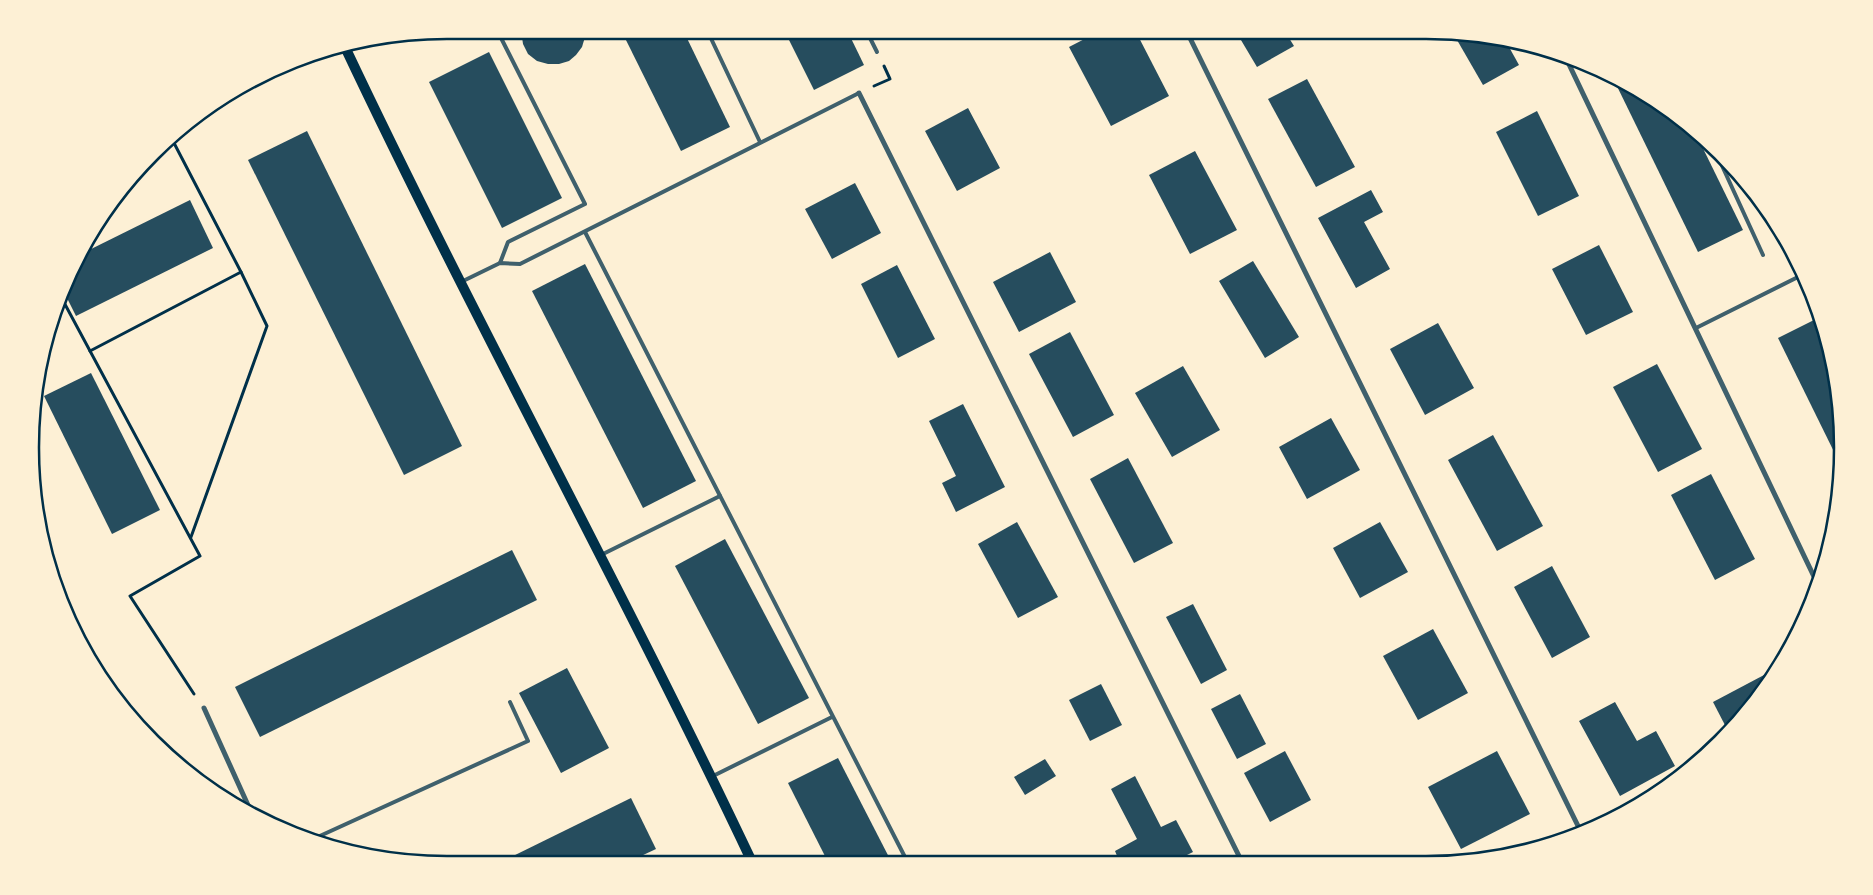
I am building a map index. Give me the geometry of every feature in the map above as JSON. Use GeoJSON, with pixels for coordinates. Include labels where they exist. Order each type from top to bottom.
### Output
{"type":"FeatureCollection","features":[{"type":"Feature","properties":{"kind":"main road"},"geometry":{"type":"LineString","coordinates":[[347,52],[749,856]]}},
{"type":"Feature","properties":{"kind":"street"},"geometry":{"type":"LineString","coordinates":[[1190,39],[1578,826]]}},
{"type":"Feature","properties":{"kind":"street"},"geometry":{"type":"LineString","coordinates":[[1569,65],[1814,576]]}},
{"type":"Feature","properties":{"kind":"street"},"geometry":{"type":"LineString","coordinates":[[860,94],[1239,856]]}},
{"type":"Feature","properties":{"kind":"street"},"geometry":{"type":"LineString","coordinates":[[204,708],[247,803]]}},
{"type":"Feature","properties":{"kind":"lane"},"geometry":{"type":"LineString","coordinates":[[500,262],[508,242],[585,204],[502,39]]}},
{"type":"Feature","properties":{"kind":"lane"},"geometry":{"type":"LineString","coordinates":[[711,39],[760,142]]}},
{"type":"Feature","properties":{"kind":"lane"},"geometry":{"type":"LineString","coordinates":[[870,39],[877,52]]}},
{"type":"Feature","properties":{"kind":"lane"},"geometry":{"type":"LineString","coordinates":[[461,282],[500,262],[520,264],[760,142],[860,94]]}},
{"type":"Feature","properties":{"kind":"lane"},"geometry":{"type":"LineString","coordinates":[[1722,166],[1763,255]]}},
{"type":"Feature","properties":{"kind":"lane"},"geometry":{"type":"LineString","coordinates":[[585,232],[904,856]]}},
{"type":"Feature","properties":{"kind":"lane"},"geometry":{"type":"LineString","coordinates":[[1696,328],[1797,278]]}},
{"type":"Feature","properties":{"kind":"lane"},"geometry":{"type":"LineString","coordinates":[[600,555],[720,496]]}},
{"type":"Feature","properties":{"kind":"lane"},"geometry":{"type":"LineString","coordinates":[[320,836],[528,740],[510,702]]}},
{"type":"Feature","properties":{"kind":"lane"},"geometry":{"type":"LineString","coordinates":[[711,777],[832,717]]}},
{"type":"Feature","properties":{"kind":"path"},"geometry":{"type":"LineString","coordinates":[[860,94],[890,79],[877,52]]}},
{"type":"Feature","properties":{"kind":"path"},"geometry":{"type":"LineString","coordinates":[[174,143],[267,326],[191,538]]}},
{"type":"Feature","properties":{"kind":"path"},"geometry":{"type":"LineString","coordinates":[[90,352],[241,272]]}},
{"type":"Feature","properties":{"kind":"path"},"geometry":{"type":"LineString","coordinates":[[65,304],[200,556],[130,596],[204,708]]}},
{"type":"Feature","properties":{"kind":"building"},"geometry":{"type":"Polygon","coordinates":[[[522,39],[584,39],[582,47],[576,55],[569,61],[559,64],[537,61],[528,54],[522,39]]]}},
{"type":"Feature","properties":{"kind":"building"},"geometry":{"type":"Polygon","coordinates":[[[625,39],[687,39],[730,127],[681,151],[625,39]]]}},
{"type":"Feature","properties":{"kind":"building"},"geometry":{"type":"Polygon","coordinates":[[[788,39],[851,39],[864,65],[814,90],[788,39]]]}},
{"type":"Feature","properties":{"kind":"building"},"geometry":{"type":"Polygon","coordinates":[[[1085,39],[1140,39],[1169,96],[1111,126],[1069,47],[1085,39]]]}},
{"type":"Feature","properties":{"kind":"building"},"geometry":{"type":"Polygon","coordinates":[[[1240,39],[1290,39],[1294,46],[1257,67],[1240,39]]]}},
{"type":"Feature","properties":{"kind":"building"},"geometry":{"type":"Polygon","coordinates":[[[1457,40],[1479,42],[1510,48],[1519,65],[1483,85],[1457,40]]]}},
{"type":"Feature","properties":{"kind":"building"},"geometry":{"type":"Polygon","coordinates":[[[489,52],[562,198],[502,228],[429,82],[489,52]]]}},
{"type":"Feature","properties":{"kind":"building"},"geometry":{"type":"Polygon","coordinates":[[[1307,79],[1355,167],[1316,187],[1268,99],[1307,79]]]}},
{"type":"Feature","properties":{"kind":"building"},"geometry":{"type":"Polygon","coordinates":[[[1617,87],[1653,108],[1702,146],[1743,230],[1698,252],[1617,87]]]}},
{"type":"Feature","properties":{"kind":"building"},"geometry":{"type":"Polygon","coordinates":[[[968,108],[1000,168],[957,191],[925,131],[968,108]]]}},
{"type":"Feature","properties":{"kind":"building"},"geometry":{"type":"Polygon","coordinates":[[[1537,111],[1579,196],[1538,216],[1496,132],[1537,111]]]}},
{"type":"Feature","properties":{"kind":"building"},"geometry":{"type":"Polygon","coordinates":[[[307,131],[462,446],[404,475],[248,160],[307,131]]]}},
{"type":"Feature","properties":{"kind":"building"},"geometry":{"type":"Polygon","coordinates":[[[1195,151],[1237,230],[1190,254],[1149,175],[1195,151]]]}},
{"type":"Feature","properties":{"kind":"building"},"geometry":{"type":"Polygon","coordinates":[[[855,183],[881,233],[832,259],[805,209],[855,183]]]}},
{"type":"Feature","properties":{"kind":"building"},"geometry":{"type":"Polygon","coordinates":[[[1371,190],[1383,212],[1364,222],[1390,269],[1356,288],[1318,218],[1371,190]]]}},
{"type":"Feature","properties":{"kind":"building"},"geometry":{"type":"Polygon","coordinates":[[[190,200],[213,248],[76,316],[67,298],[91,249],[190,200]]]}},
{"type":"Feature","properties":{"kind":"building"},"geometry":{"type":"Polygon","coordinates":[[[1599,245],[1633,312],[1586,335],[1552,269],[1599,245]]]}},
{"type":"Feature","properties":{"kind":"building"},"geometry":{"type":"Polygon","coordinates":[[[1050,252],[1076,302],[1019,332],[993,282],[1050,252]]]}},
{"type":"Feature","properties":{"kind":"building"},"geometry":{"type":"Polygon","coordinates":[[[1253,261],[1299,337],[1265,358],[1219,281],[1253,261]]]}},
{"type":"Feature","properties":{"kind":"building"},"geometry":{"type":"Polygon","coordinates":[[[585,264],[696,481],[643,508],[532,291],[585,264]]]}},
{"type":"Feature","properties":{"kind":"building"},"geometry":{"type":"Polygon","coordinates":[[[897,265],[935,339],[898,358],[861,284],[897,265]]]}},
{"type":"Feature","properties":{"kind":"building"},"geometry":{"type":"Polygon","coordinates":[[[1814,320],[1831,394],[1834,452],[1778,338],[1814,320]]]}},
{"type":"Feature","properties":{"kind":"building"},"geometry":{"type":"Polygon","coordinates":[[[1438,323],[1474,388],[1425,415],[1390,349],[1438,323]]]}},
{"type":"Feature","properties":{"kind":"building"},"geometry":{"type":"Polygon","coordinates":[[[1070,332],[1114,415],[1073,437],[1029,354],[1070,332]]]}},
{"type":"Feature","properties":{"kind":"building"},"geometry":{"type":"Polygon","coordinates":[[[1657,364],[1702,449],[1658,472],[1613,387],[1657,364]]]}},
{"type":"Feature","properties":{"kind":"building"},"geometry":{"type":"Polygon","coordinates":[[[1183,366],[1220,430],[1172,457],[1135,393],[1183,366]]]}},
{"type":"Feature","properties":{"kind":"building"},"geometry":{"type":"Polygon","coordinates":[[[91,373],[160,510],[112,534],[44,396],[91,373]]]}},
{"type":"Feature","properties":{"kind":"building"},"geometry":{"type":"Polygon","coordinates":[[[963,404],[1005,487],[956,512],[942,483],[956,476],[929,421],[963,404]]]}},
{"type":"Feature","properties":{"kind":"building"},"geometry":{"type":"Polygon","coordinates":[[[1331,418],[1360,470],[1307,499],[1279,447],[1331,418]]]}},
{"type":"Feature","properties":{"kind":"building"},"geometry":{"type":"Polygon","coordinates":[[[1493,435],[1543,526],[1497,551],[1448,460],[1493,435]]]}},
{"type":"Feature","properties":{"kind":"building"},"geometry":{"type":"Polygon","coordinates":[[[1128,458],[1173,543],[1134,563],[1090,479],[1128,458]]]}},
{"type":"Feature","properties":{"kind":"building"},"geometry":{"type":"Polygon","coordinates":[[[1711,474],[1755,559],[1715,580],[1671,495],[1711,474]]]}},
{"type":"Feature","properties":{"kind":"building"},"geometry":{"type":"Polygon","coordinates":[[[1017,522],[1058,597],[1018,618],[978,544],[1017,522]]]}},
{"type":"Feature","properties":{"kind":"building"},"geometry":{"type":"Polygon","coordinates":[[[1380,522],[1408,572],[1360,598],[1333,548],[1380,522]]]}},
{"type":"Feature","properties":{"kind":"building"},"geometry":{"type":"Polygon","coordinates":[[[725,539],[809,698],[758,724],[675,566],[725,539]]]}},
{"type":"Feature","properties":{"kind":"building"},"geometry":{"type":"Polygon","coordinates":[[[512,550],[537,600],[260,737],[235,687],[512,550]]]}},
{"type":"Feature","properties":{"kind":"building"},"geometry":{"type":"Polygon","coordinates":[[[1552,566],[1590,637],[1552,658],[1514,587],[1552,566]]]}},
{"type":"Feature","properties":{"kind":"building"},"geometry":{"type":"Polygon","coordinates":[[[1193,604],[1227,670],[1201,684],[1166,617],[1193,604]]]}},
{"type":"Feature","properties":{"kind":"building"},"geometry":{"type":"Polygon","coordinates":[[[1433,629],[1468,693],[1418,720],[1383,656],[1433,629]]]}},
{"type":"Feature","properties":{"kind":"building"},"geometry":{"type":"Polygon","coordinates":[[[567,668],[609,748],[561,773],[519,693],[567,668]]]}},
{"type":"Feature","properties":{"kind":"building"},"geometry":{"type":"Polygon","coordinates":[[[1764,675],[1750,696],[1725,726],[1713,702],[1764,675]]]}},
{"type":"Feature","properties":{"kind":"building"},"geometry":{"type":"Polygon","coordinates":[[[1101,684],[1122,725],[1090,741],[1069,700],[1101,684]]]}},
{"type":"Feature","properties":{"kind":"building"},"geometry":{"type":"Polygon","coordinates":[[[1240,694],[1266,744],[1237,759],[1211,709],[1240,694]]]}},
{"type":"Feature","properties":{"kind":"building"},"geometry":{"type":"Polygon","coordinates":[[[1615,702],[1637,741],[1656,731],[1675,766],[1620,796],[1579,721],[1615,702]]]}},
{"type":"Feature","properties":{"kind":"building"},"geometry":{"type":"Polygon","coordinates":[[[1285,751],[1311,800],[1270,822],[1244,773],[1285,751]]]}},
{"type":"Feature","properties":{"kind":"building"},"geometry":{"type":"Polygon","coordinates":[[[1497,751],[1530,814],[1461,849],[1428,787],[1497,751]]]}},
{"type":"Feature","properties":{"kind":"building"},"geometry":{"type":"Polygon","coordinates":[[[838,758],[888,856],[825,856],[788,783],[838,758]]]}},
{"type":"Feature","properties":{"kind":"building"},"geometry":{"type":"Polygon","coordinates":[[[1045,759],[1056,776],[1025,795],[1014,777],[1045,759]]]}},
{"type":"Feature","properties":{"kind":"building"},"geometry":{"type":"Polygon","coordinates":[[[1135,776],[1161,827],[1176,820],[1193,852],[1185,856],[1117,856],[1115,851],[1137,839],[1111,789],[1135,776]]]}},
{"type":"Feature","properties":{"kind":"building"},"geometry":{"type":"Polygon","coordinates":[[[631,798],[656,849],[641,856],[513,856],[631,798]]]}}]}
